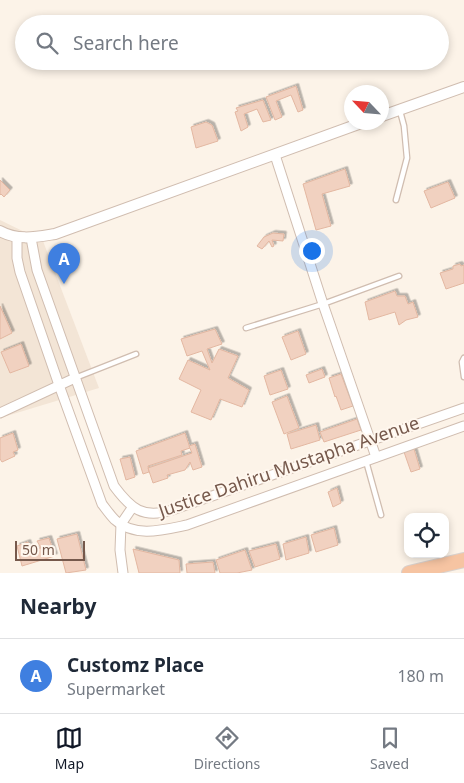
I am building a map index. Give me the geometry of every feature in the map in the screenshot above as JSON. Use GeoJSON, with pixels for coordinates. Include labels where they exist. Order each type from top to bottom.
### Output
{"type":"FeatureCollection","features":[{"type":"Feature","properties":{"kind":"highway"},"geometry":{"type":"LineString","coordinates":[[409,573],[464,560]]}},
{"type":"Feature","properties":{"kind":"street"},"geometry":{"type":"LineString","coordinates":[[389,114],[464,87]]}},
{"type":"Feature","properties":{"kind":"street"},"geometry":{"type":"LineString","coordinates":[[0,231],[17,238],[56,234],[344,129]]}},
{"type":"Feature","properties":{"kind":"street"},"geometry":{"type":"LineString","coordinates":[[274,155],[376,457]]}},
{"type":"Feature","properties":{"kind":"street"},"geometry":{"type":"LineString","coordinates":[[17,238],[17,258],[20,272],[102,504],[114,519],[140,532],[160,531],[187,525],[464,426]]}},
{"type":"Feature","properties":{"kind":"street","name":"Justice Dahiru Mustapha Avenue"},"geometry":{"type":"LineString","coordinates":[[31,238],[37,270],[114,486],[132,508],[146,513],[158,514],[464,408]]}},
{"type":"Feature","properties":{"kind":"street"},"geometry":{"type":"LineString","coordinates":[[0,413],[75,378]]}},
{"type":"Feature","properties":{"kind":"street"},"geometry":{"type":"LineString","coordinates":[[123,573],[120,550],[121,524],[132,508]]}},
{"type":"Feature","properties":{"kind":"lane"},"geometry":{"type":"LineString","coordinates":[[396,200],[407,158],[404,126],[400,110]]}},
{"type":"Feature","properties":{"kind":"lane"},"geometry":{"type":"LineString","coordinates":[[246,328],[323,304],[399,276]]}},
{"type":"Feature","properties":{"kind":"lane"},"geometry":{"type":"LineString","coordinates":[[75,378],[136,354]]}},
{"type":"Feature","properties":{"kind":"lane"},"geometry":{"type":"LineString","coordinates":[[464,358],[462,362],[464,377]]}},
{"type":"Feature","properties":{"kind":"lane"},"geometry":{"type":"LineString","coordinates":[[366,461],[381,515]]}},
{"type":"Feature","properties":{"kind":"shaded area"},"geometry":{"type":"Polygon","coordinates":[[[0,220],[43,241],[99,388],[0,418],[0,220]]]}},
{"type":"Feature","properties":{"kind":"building"},"geometry":{"type":"Polygon","coordinates":[[[296,86],[303,110],[298,112],[291,95],[276,101],[282,117],[275,120],[266,97],[296,86]]]}},
{"type":"Feature","properties":{"kind":"building"},"geometry":{"type":"Polygon","coordinates":[[[263,100],[271,120],[263,122],[257,109],[244,114],[248,127],[241,131],[235,112],[238,111],[236,108],[263,100]]]}},
{"type":"Feature","properties":{"kind":"building"},"geometry":{"type":"Polygon","coordinates":[[[206,122],[212,125],[218,141],[196,148],[191,127],[206,122]]]}},
{"type":"Feature","properties":{"kind":"building"},"geometry":{"type":"Polygon","coordinates":[[[345,169],[350,186],[322,194],[331,226],[316,230],[303,184],[345,169]]]}},
{"type":"Feature","properties":{"kind":"building"},"geometry":{"type":"Polygon","coordinates":[[[0,180],[10,190],[4,197],[0,195],[0,180]]]}},
{"type":"Feature","properties":{"kind":"building"},"geometry":{"type":"Polygon","coordinates":[[[448,182],[455,198],[431,208],[424,191],[448,182]]]}},
{"type":"Feature","properties":{"kind":"building"},"geometry":{"type":"Polygon","coordinates":[[[273,233],[284,234],[283,241],[272,240],[274,246],[272,247],[269,241],[262,249],[257,246],[264,237],[273,233]]]}},
{"type":"Feature","properties":{"kind":"building"},"geometry":{"type":"Polygon","coordinates":[[[460,264],[461,266],[464,265],[464,283],[446,289],[440,273],[453,269],[453,266],[460,264]]]}},
{"type":"Feature","properties":{"kind":"building"},"geometry":{"type":"Polygon","coordinates":[[[395,291],[397,296],[405,296],[408,304],[413,302],[418,317],[406,320],[399,325],[395,312],[369,320],[365,302],[395,291]]]}},
{"type":"Feature","properties":{"kind":"building"},"geometry":{"type":"Polygon","coordinates":[[[0,306],[12,333],[0,339],[0,306]]]}},
{"type":"Feature","properties":{"kind":"building"},"geometry":{"type":"Polygon","coordinates":[[[215,329],[222,344],[207,349],[212,363],[219,349],[238,356],[228,378],[249,390],[242,407],[220,399],[211,420],[191,412],[201,390],[179,379],[188,360],[210,370],[202,351],[187,356],[181,339],[215,329]]]}},
{"type":"Feature","properties":{"kind":"building"},"geometry":{"type":"Polygon","coordinates":[[[298,331],[306,354],[291,360],[282,337],[298,331]]]}},
{"type":"Feature","properties":{"kind":"building"},"geometry":{"type":"Polygon","coordinates":[[[21,344],[29,366],[10,373],[1,352],[21,344]]]}},
{"type":"Feature","properties":{"kind":"building"},"geometry":{"type":"Polygon","coordinates":[[[322,369],[325,377],[309,383],[306,375],[322,369]]]}},
{"type":"Feature","properties":{"kind":"building"},"geometry":{"type":"Polygon","coordinates":[[[281,370],[288,389],[270,395],[264,376],[281,370]]]}},
{"type":"Feature","properties":{"kind":"building"},"geometry":{"type":"Polygon","coordinates":[[[341,374],[353,406],[341,410],[329,378],[341,374]]]}},
{"type":"Feature","properties":{"kind":"building"},"geometry":{"type":"Polygon","coordinates":[[[287,396],[299,428],[284,434],[272,402],[287,396]]]}},
{"type":"Feature","properties":{"kind":"building"},"geometry":{"type":"Polygon","coordinates":[[[357,419],[361,430],[324,442],[320,432],[357,419]]]}},
{"type":"Feature","properties":{"kind":"building"},"geometry":{"type":"Polygon","coordinates":[[[316,425],[320,440],[291,449],[287,434],[316,425]]]}},
{"type":"Feature","properties":{"kind":"building"},"geometry":{"type":"Polygon","coordinates":[[[13,433],[18,450],[13,452],[15,456],[2,462],[0,459],[0,438],[13,433]]]}},
{"type":"Feature","properties":{"kind":"building"},"geometry":{"type":"Polygon","coordinates":[[[185,433],[190,448],[181,451],[182,455],[148,466],[149,472],[143,474],[136,451],[185,433]]]}},
{"type":"Feature","properties":{"kind":"building"},"geometry":{"type":"Polygon","coordinates":[[[195,444],[202,467],[193,470],[190,462],[185,470],[167,475],[168,478],[153,483],[148,468],[192,453],[189,446],[195,444]]]}},
{"type":"Feature","properties":{"kind":"building"},"geometry":{"type":"Polygon","coordinates":[[[408,449],[414,449],[420,469],[411,472],[404,452],[408,449]]]}},
{"type":"Feature","properties":{"kind":"building"},"geometry":{"type":"Polygon","coordinates":[[[130,457],[135,477],[126,480],[120,459],[130,457]]]}},
{"type":"Feature","properties":{"kind":"building"},"geometry":{"type":"Polygon","coordinates":[[[337,488],[341,503],[333,507],[328,492],[337,488]]]}},
{"type":"Feature","properties":{"kind":"building"},"geometry":{"type":"Polygon","coordinates":[[[334,528],[338,545],[316,552],[311,535],[334,528]]]}},
{"type":"Feature","properties":{"kind":"building"},"geometry":{"type":"Polygon","coordinates":[[[77,534],[86,570],[66,573],[57,539],[77,534]]]}},
{"type":"Feature","properties":{"kind":"building"},"geometry":{"type":"Polygon","coordinates":[[[306,537],[309,553],[286,560],[283,544],[306,537]]]}},
{"type":"Feature","properties":{"kind":"building"},"geometry":{"type":"Polygon","coordinates":[[[49,538],[55,556],[22,566],[17,546],[28,542],[31,550],[41,548],[37,541],[49,538]]]}},
{"type":"Feature","properties":{"kind":"building"},"geometry":{"type":"Polygon","coordinates":[[[276,544],[280,559],[255,567],[249,551],[276,544]]]}},
{"type":"Feature","properties":{"kind":"building"},"geometry":{"type":"Polygon","coordinates":[[[133,549],[179,560],[180,573],[139,573],[133,549]]]}},
{"type":"Feature","properties":{"kind":"building"},"geometry":{"type":"Polygon","coordinates":[[[245,550],[252,570],[237,573],[220,573],[216,560],[245,550]]]}},
{"type":"Feature","properties":{"kind":"building"},"geometry":{"type":"Polygon","coordinates":[[[213,562],[215,573],[187,573],[186,564],[213,562]]]}},
{"type":"Feature","properties":{"kind":"place","name":"Customz Place"},"geometry":{"type":"Point","coordinates":[64,284]}}]}
